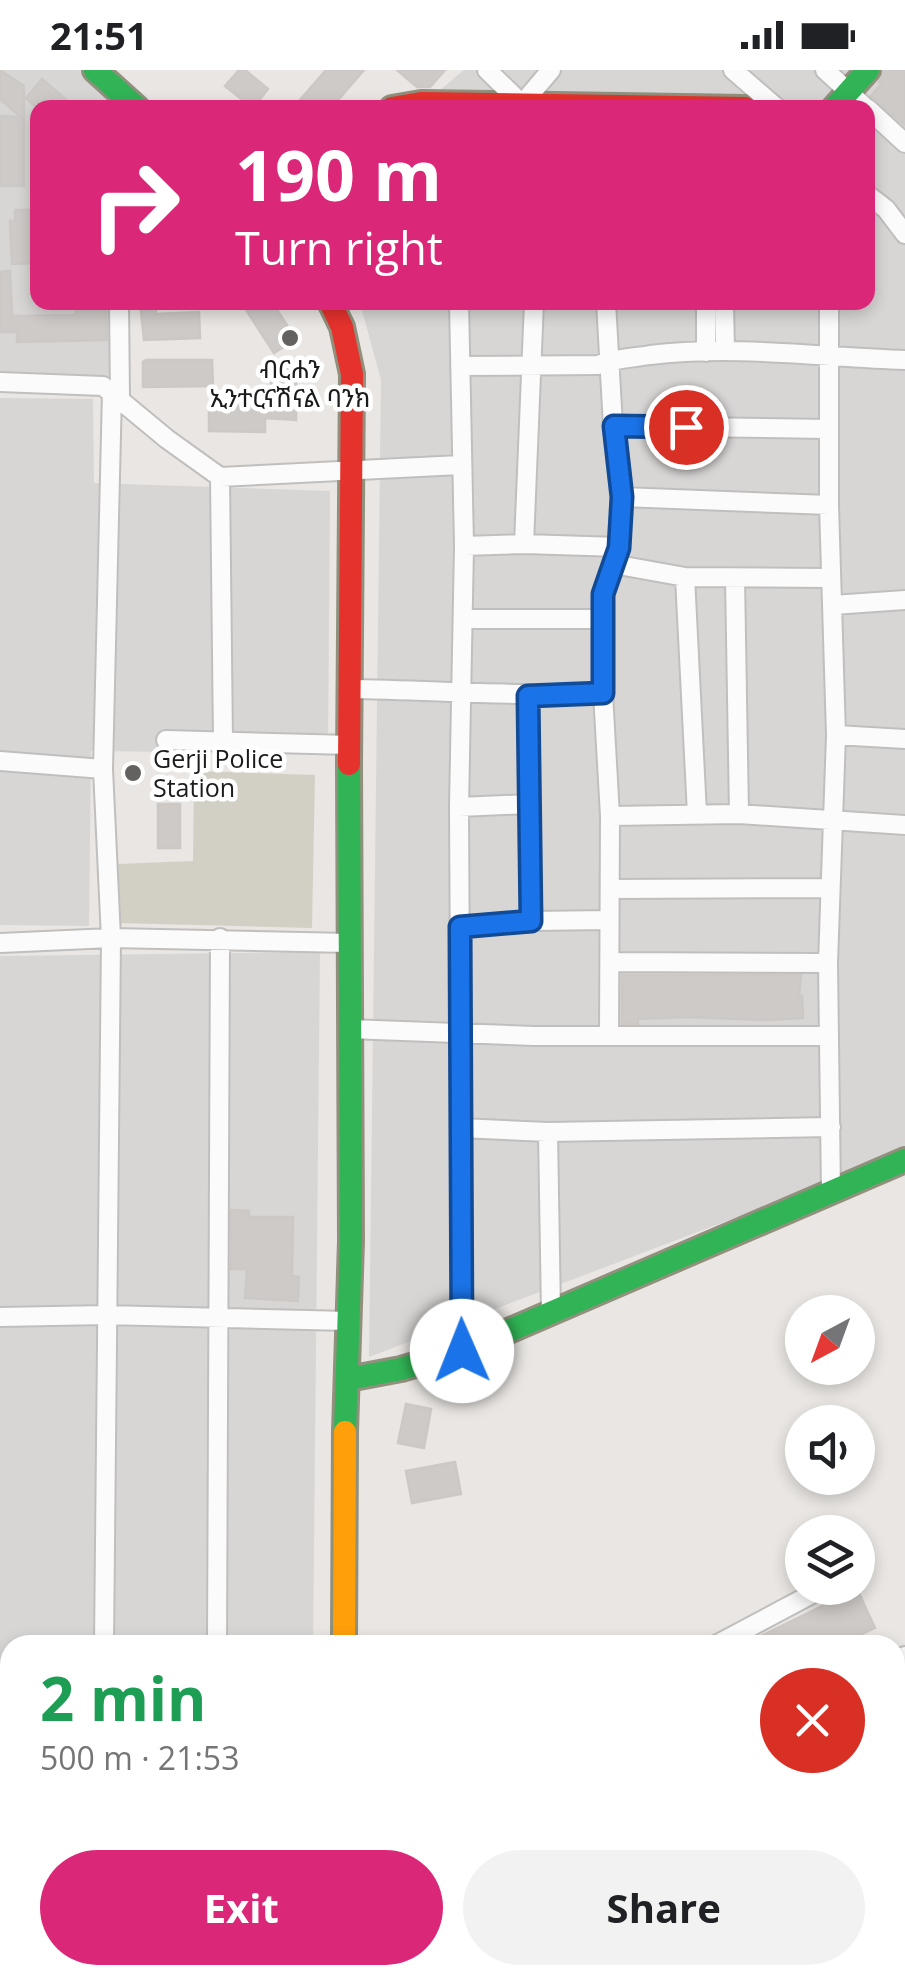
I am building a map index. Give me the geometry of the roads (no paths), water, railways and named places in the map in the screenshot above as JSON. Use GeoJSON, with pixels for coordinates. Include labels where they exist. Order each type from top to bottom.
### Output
{"type":"FeatureCollection","features":[{"type":"Feature","properties":{"kind":"main road"},"geometry":{"type":"LineString","coordinates":[[94,70],[117,99]]}},
{"type":"Feature","properties":{"kind":"main road"},"geometry":{"type":"LineString","coordinates":[[856,100],[868,70]]}},
{"type":"Feature","properties":{"kind":"main road"},"geometry":{"type":"LineString","coordinates":[[334,310],[342,327],[352,374],[348,470],[352,1241],[344,1635]]}},
{"type":"Feature","properties":{"kind":"main road"},"geometry":{"type":"LineString","coordinates":[[348,1379],[462,1351],[905,1160]]}},
{"type":"Feature","properties":{"kind":"street"},"geometry":{"type":"LineString","coordinates":[[487,70],[512,100]]}},
{"type":"Feature","properties":{"kind":"street"},"geometry":{"type":"LineString","coordinates":[[523,100],[552,70]]}},
{"type":"Feature","properties":{"kind":"street"},"geometry":{"type":"LineString","coordinates":[[733,70],[768,100]]}},
{"type":"Feature","properties":{"kind":"street"},"geometry":{"type":"LineString","coordinates":[[825,70],[851,100]]}},
{"type":"Feature","properties":{"kind":"street"},"geometry":{"type":"LineString","coordinates":[[875,120],[905,143]]}},
{"type":"Feature","properties":{"kind":"street"},"geometry":{"type":"LineString","coordinates":[[875,200],[905,234]]}},
{"type":"Feature","properties":{"kind":"street"},"geometry":{"type":"LineString","coordinates":[[104,1635],[110,938],[103,769],[119,310]]}},
{"type":"Feature","properties":{"kind":"street"},"geometry":{"type":"LineString","coordinates":[[459,310],[464,546],[459,807],[462,1351]]}},
{"type":"Feature","properties":{"kind":"street"},"geometry":{"type":"LineString","coordinates":[[524,544],[534,310]]}},
{"type":"Feature","properties":{"kind":"street"},"geometry":{"type":"LineString","coordinates":[[606,310],[622,497],[616,556],[603,594],[603,693],[610,816],[609,1036]]}},
{"type":"Feature","properties":{"kind":"street"},"geometry":{"type":"LineString","coordinates":[[707,310],[715,351]]}},
{"type":"Feature","properties":{"kind":"street"},"geometry":{"type":"LineString","coordinates":[[715,351],[723,310]]}},
{"type":"Feature","properties":{"kind":"street"},"geometry":{"type":"LineString","coordinates":[[829,310],[830,578],[836,734],[828,963],[831,1193]]}},
{"type":"Feature","properties":{"kind":"street"},"geometry":{"type":"LineString","coordinates":[[460,366],[598,366],[608,361],[715,351],[905,360]]}},
{"type":"Feature","properties":{"kind":"street"},"geometry":{"type":"LineString","coordinates":[[0,382],[103,386],[220,477],[460,465]]}},
{"type":"Feature","properties":{"kind":"street"},"geometry":{"type":"LineString","coordinates":[[614,426],[829,429]]}},
{"type":"Feature","properties":{"kind":"street"},"geometry":{"type":"LineString","coordinates":[[220,477],[223,740]]}},
{"type":"Feature","properties":{"kind":"street"},"geometry":{"type":"LineString","coordinates":[[622,497],[829,505]]}},
{"type":"Feature","properties":{"kind":"street"},"geometry":{"type":"LineString","coordinates":[[464,546],[524,544],[616,556],[685,576],[830,578]]}},
{"type":"Feature","properties":{"kind":"street"},"geometry":{"type":"LineString","coordinates":[[685,576],[697,814]]}},
{"type":"Feature","properties":{"kind":"street"},"geometry":{"type":"LineString","coordinates":[[736,578],[739,814]]}},
{"type":"Feature","properties":{"kind":"street"},"geometry":{"type":"LineString","coordinates":[[833,605],[905,600]]}},
{"type":"Feature","properties":{"kind":"street"},"geometry":{"type":"LineString","coordinates":[[463,619],[603,619]]}},
{"type":"Feature","properties":{"kind":"street"},"geometry":{"type":"LineString","coordinates":[[349,690],[528,696],[603,693]]}},
{"type":"Feature","properties":{"kind":"street"},"geometry":{"type":"LineString","coordinates":[[528,696],[531,921]]}},
{"type":"Feature","properties":{"kind":"street"},"geometry":{"type":"LineString","coordinates":[[836,734],[905,739]]}},
{"type":"Feature","properties":{"kind":"street"},"geometry":{"type":"LineString","coordinates":[[166,740],[350,745]]}},
{"type":"Feature","properties":{"kind":"street"},"geometry":{"type":"LineString","coordinates":[[0,761],[103,769]]}},
{"type":"Feature","properties":{"kind":"street"},"geometry":{"type":"LineString","coordinates":[[459,807],[530,804]]}},
{"type":"Feature","properties":{"kind":"street"},"geometry":{"type":"LineString","coordinates":[[610,816],[739,814],[905,826]]}},
{"type":"Feature","properties":{"kind":"street"},"geometry":{"type":"LineString","coordinates":[[610,889],[830,888]]}},
{"type":"Feature","properties":{"kind":"street"},"geometry":{"type":"LineString","coordinates":[[460,927],[609,920]]}},
{"type":"Feature","properties":{"kind":"street"},"geometry":{"type":"LineString","coordinates":[[217,1635],[220,938]]}},
{"type":"Feature","properties":{"kind":"street"},"geometry":{"type":"LineString","coordinates":[[0,943],[220,938],[348,943]]}},
{"type":"Feature","properties":{"kind":"street"},"geometry":{"type":"LineString","coordinates":[[610,962],[828,963]]}},
{"type":"Feature","properties":{"kind":"street"},"geometry":{"type":"LineString","coordinates":[[349,1029],[461,1035],[828,1036]]}},
{"type":"Feature","properties":{"kind":"street"},"geometry":{"type":"LineString","coordinates":[[460,1128],[548,1132],[831,1127]]}},
{"type":"Feature","properties":{"kind":"street"},"geometry":{"type":"LineString","coordinates":[[548,1132],[551,1313]]}},
{"type":"Feature","properties":{"kind":"street"},"geometry":{"type":"LineString","coordinates":[[0,1317],[106,1315],[348,1322]]}},
{"type":"Feature","properties":{"kind":"street"},"geometry":{"type":"LineString","coordinates":[[735,1635],[791,1605]]}},
{"type":"Feature","properties":{"kind":"place","name":"ብርሐን ኢንተርናሽናል ባንክ"},"geometry":{"type":"Point","coordinates":[290,338]}},
{"type":"Feature","properties":{"kind":"place","name":"Gerji Police Station"},"geometry":{"type":"Point","coordinates":[133,773]}}]}
